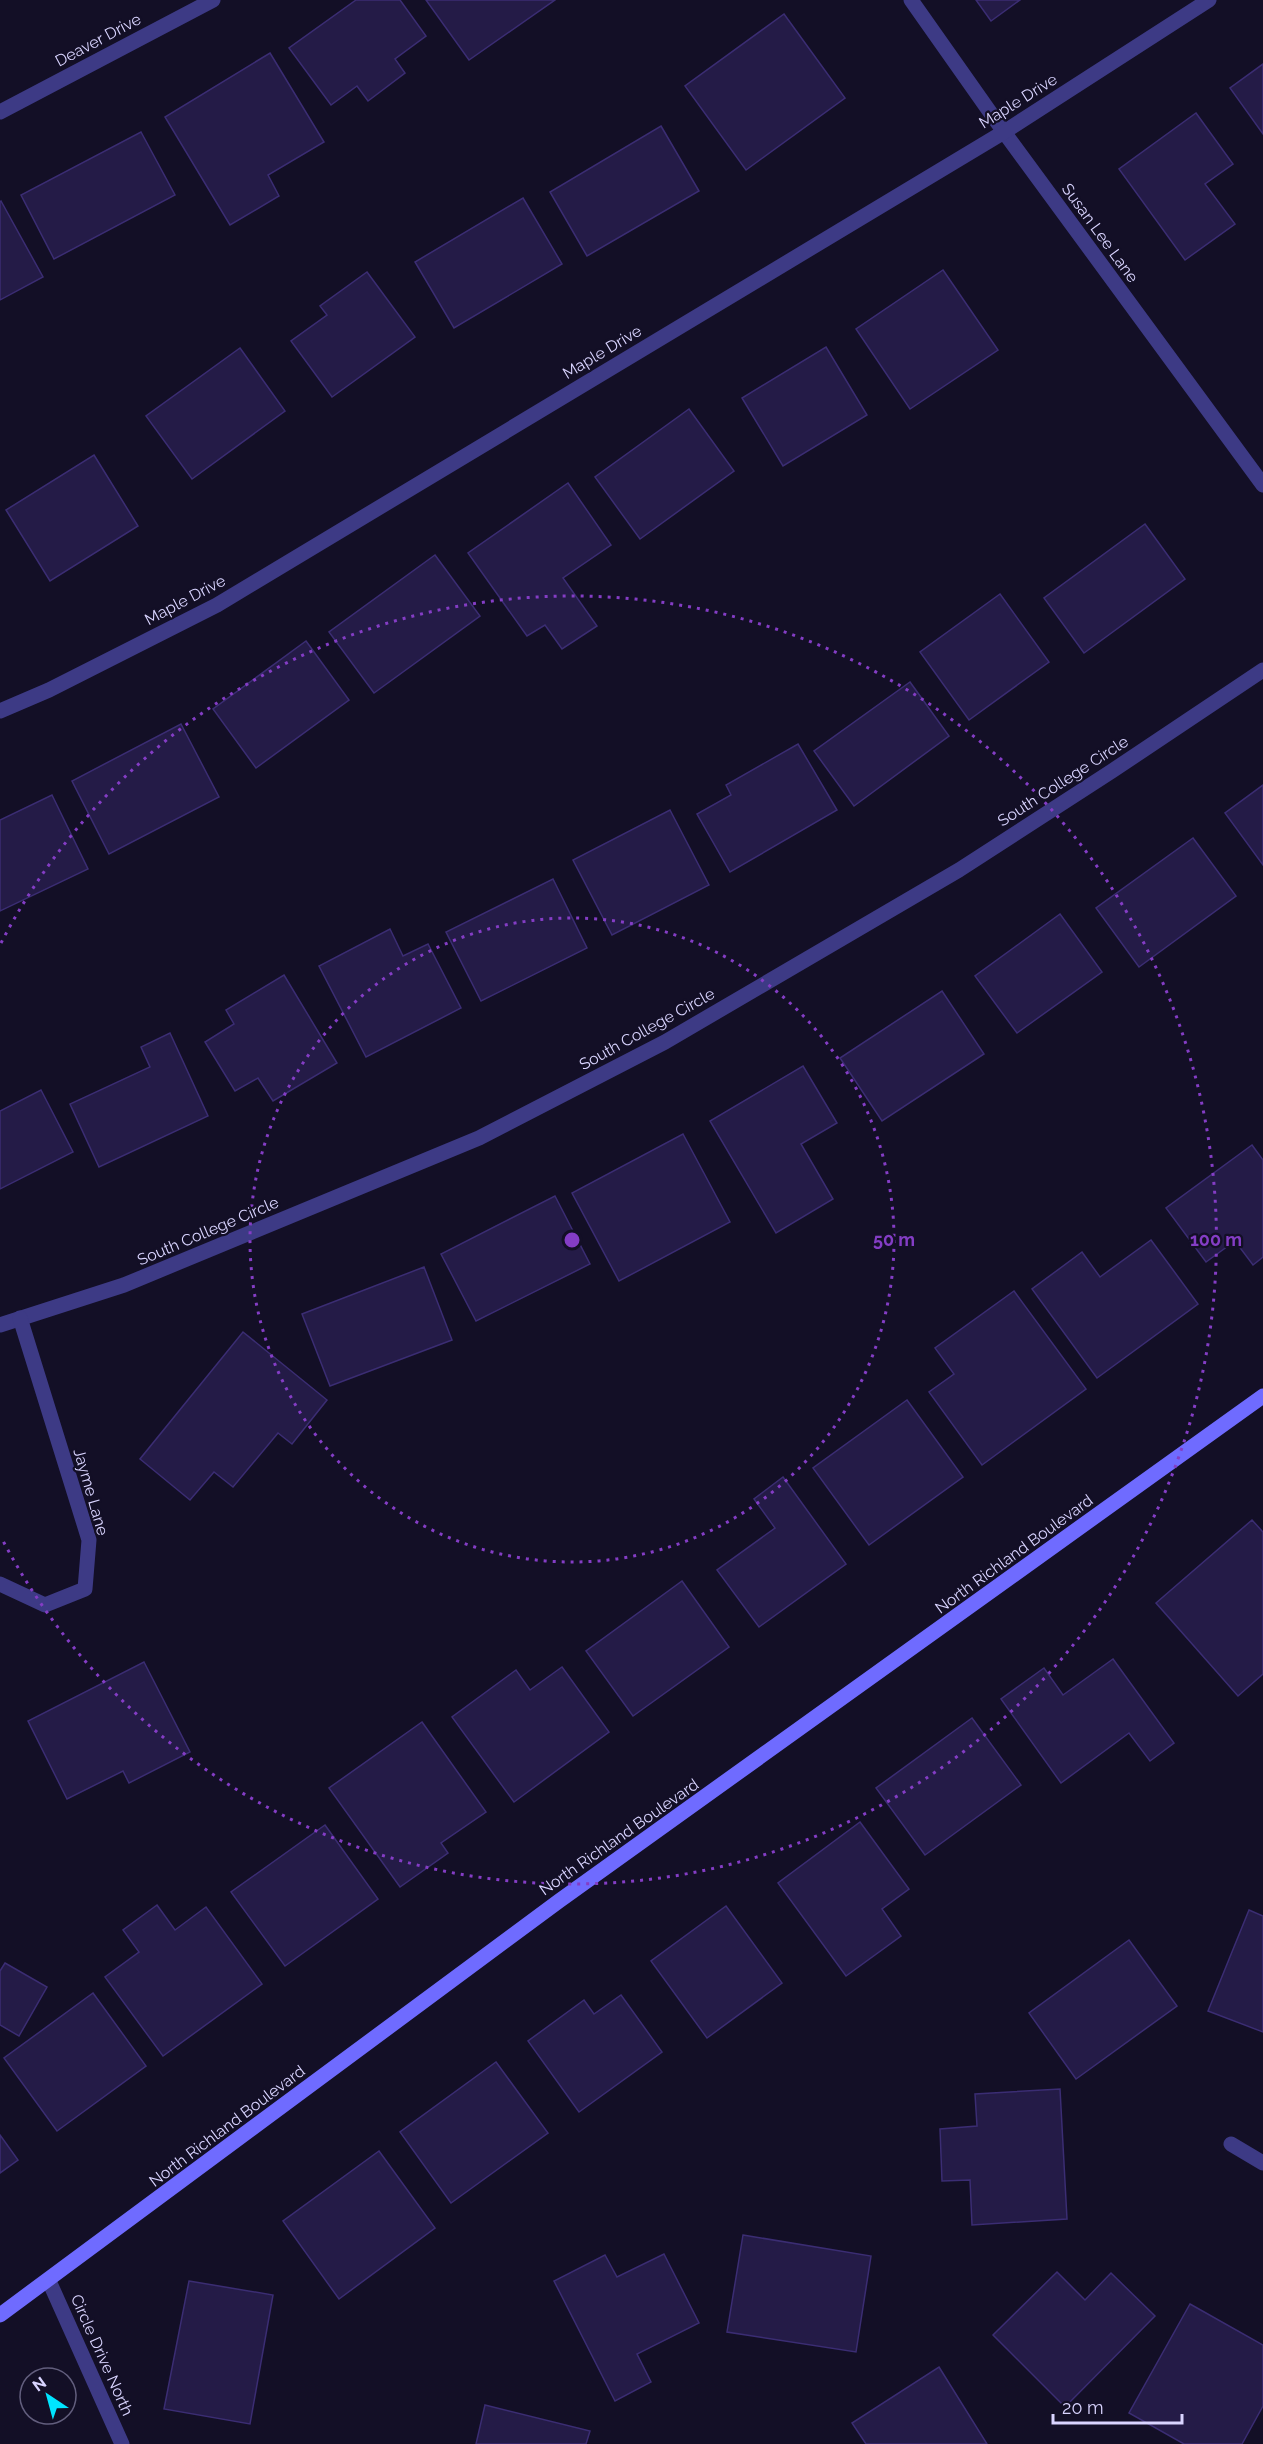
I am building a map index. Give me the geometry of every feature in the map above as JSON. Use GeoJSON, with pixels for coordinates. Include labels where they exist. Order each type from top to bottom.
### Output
{"type":"FeatureCollection","features":[{"type":"Feature","properties":{"kind":"street","name":"Deaver Drive"},"geometry":{"type":"LineString","coordinates":[[0,112],[213,0]]}},
{"type":"Feature","properties":{"kind":"street","name":"Susan Lee Lane"},"geometry":{"type":"LineString","coordinates":[[911,0],[1004,132],[1263,485]]}},
{"type":"Feature","properties":{"kind":"street","name":"Maple Drive"},"geometry":{"type":"LineString","coordinates":[[0,711],[49,690],[217,605],[1004,132],[1209,0]]}},
{"type":"Feature","properties":{"kind":"street","name":"South College Circle"},"geometry":{"type":"LineString","coordinates":[[0,1325],[124,1285],[479,1138],[665,1041],[959,870],[1263,670]]}},
{"type":"Feature","properties":{"kind":"street","name":"Jayme Lane"},"geometry":{"type":"LineString","coordinates":[[0,1584],[45,1605],[85,1589],[89,1540],[20,1318]]}},
{"type":"Feature","properties":{"kind":"street","name":"North Richland Boulevard"},"geometry":{"type":"LineString","coordinates":[[0,2315],[49,2281],[559,1901],[1032,1564],[1263,1396]]}},
{"type":"Feature","properties":{"kind":"street"},"geometry":{"type":"LineString","coordinates":[[1231,2144],[1263,2163]]}},
{"type":"Feature","properties":{"kind":"street","name":"Circle Drive North"},"geometry":{"type":"LineString","coordinates":[[49,2281],[122,2444]]}},
{"type":"Feature","properties":{"kind":"building"},"geometry":{"type":"Polygon","coordinates":[[[356,0],[400,0],[426,36],[395,59],[405,73],[368,101],[357,86],[331,105],[289,48],[356,0]]]}},
{"type":"Feature","properties":{"kind":"building"},"geometry":{"type":"Polygon","coordinates":[[[426,0],[555,0],[469,60],[426,0]]]}},
{"type":"Feature","properties":{"kind":"building"},"geometry":{"type":"Polygon","coordinates":[[[976,0],[1020,0],[991,21],[976,0]]]}},
{"type":"Feature","properties":{"kind":"building"},"geometry":{"type":"Polygon","coordinates":[[[784,14],[845,98],[746,170],[685,86],[784,14]]]}},
{"type":"Feature","properties":{"kind":"building"},"geometry":{"type":"Polygon","coordinates":[[[270,53],[324,142],[268,175],[279,196],[230,225],[165,117],[270,53]]]}},
{"type":"Feature","properties":{"kind":"building"},"geometry":{"type":"Polygon","coordinates":[[[1263,64],[1263,134],[1230,88],[1263,64]]]}},
{"type":"Feature","properties":{"kind":"building"},"geometry":{"type":"Polygon","coordinates":[[[1196,113],[1233,164],[1205,184],[1235,224],[1185,260],[1119,169],[1196,113]]]}},
{"type":"Feature","properties":{"kind":"building"},"geometry":{"type":"Polygon","coordinates":[[[661,126],[699,191],[587,256],[550,192],[661,126]]]}},
{"type":"Feature","properties":{"kind":"building"},"geometry":{"type":"Polygon","coordinates":[[[141,132],[175,195],[54,259],[21,195],[141,132]]]}},
{"type":"Feature","properties":{"kind":"building"},"geometry":{"type":"Polygon","coordinates":[[[523,198],[562,264],[454,328],[415,262],[523,198]]]}},
{"type":"Feature","properties":{"kind":"building"},"geometry":{"type":"Polygon","coordinates":[[[0,202],[43,277],[0,300],[0,202]]]}},
{"type":"Feature","properties":{"kind":"building"},"geometry":{"type":"Polygon","coordinates":[[[943,270],[998,350],[910,409],[856,329],[943,270]]]}},
{"type":"Feature","properties":{"kind":"building"},"geometry":{"type":"Polygon","coordinates":[[[367,272],[415,337],[332,397],[291,341],[327,315],[320,306],[367,272]]]}},
{"type":"Feature","properties":{"kind":"building"},"geometry":{"type":"Polygon","coordinates":[[[826,347],[867,415],[783,466],[742,398],[826,347]]]}},
{"type":"Feature","properties":{"kind":"building"},"geometry":{"type":"Polygon","coordinates":[[[240,348],[285,411],[192,479],[146,416],[240,348]]]}},
{"type":"Feature","properties":{"kind":"building"},"geometry":{"type":"Polygon","coordinates":[[[689,409],[734,471],[640,539],[595,477],[689,409]]]}},
{"type":"Feature","properties":{"kind":"building"},"geometry":{"type":"Polygon","coordinates":[[[94,455],[138,526],[50,581],[6,510],[94,455]]]}},
{"type":"Feature","properties":{"kind":"building"},"geometry":{"type":"Polygon","coordinates":[[[568,483],[611,545],[563,578],[597,626],[562,649],[545,625],[527,636],[468,553],[568,483]]]}},
{"type":"Feature","properties":{"kind":"building"},"geometry":{"type":"Polygon","coordinates":[[[1145,524],[1185,579],[1084,653],[1044,598],[1145,524]]]}},
{"type":"Feature","properties":{"kind":"building"},"geometry":{"type":"Polygon","coordinates":[[[435,555],[480,616],[374,693],[329,632],[435,555]]]}},
{"type":"Feature","properties":{"kind":"building"},"geometry":{"type":"Polygon","coordinates":[[[1000,594],[1049,662],[969,720],[920,652],[1000,594]]]}},
{"type":"Feature","properties":{"kind":"building"},"geometry":{"type":"Polygon","coordinates":[[[306,641],[349,700],[256,768],[213,709],[306,641]]]}},
{"type":"Feature","properties":{"kind":"building"},"geometry":{"type":"Polygon","coordinates":[[[910,682],[949,736],[854,806],[814,751],[910,682]]]}},
{"type":"Feature","properties":{"kind":"building"},"geometry":{"type":"Polygon","coordinates":[[[181,724],[219,797],[109,854],[72,781],[181,724]]]}},
{"type":"Feature","properties":{"kind":"building"},"geometry":{"type":"Polygon","coordinates":[[[798,744],[837,810],[730,872],[697,814],[731,795],[726,785],[798,744]]]}},
{"type":"Feature","properties":{"kind":"building"},"geometry":{"type":"Polygon","coordinates":[[[1263,785],[1263,865],[1225,813],[1263,785]]]}},
{"type":"Feature","properties":{"kind":"building"},"geometry":{"type":"Polygon","coordinates":[[[52,795],[88,869],[0,911],[0,820],[52,795]]]}},
{"type":"Feature","properties":{"kind":"building"},"geometry":{"type":"Polygon","coordinates":[[[670,810],[709,885],[612,935],[573,860],[670,810]]]}},
{"type":"Feature","properties":{"kind":"building"},"geometry":{"type":"Polygon","coordinates":[[[1193,838],[1236,896],[1139,967],[1096,908],[1193,838]]]}},
{"type":"Feature","properties":{"kind":"building"},"geometry":{"type":"Polygon","coordinates":[[[553,879],[587,948],[481,1001],[446,932],[553,879]]]}},
{"type":"Feature","properties":{"kind":"building"},"geometry":{"type":"Polygon","coordinates":[[[1060,914],[1102,972],[1017,1033],[975,976],[1060,914]]]}},
{"type":"Feature","properties":{"kind":"building"},"geometry":{"type":"Polygon","coordinates":[[[390,929],[403,956],[428,944],[461,1008],[366,1057],[319,966],[390,929]]]}},
{"type":"Feature","properties":{"kind":"building"},"geometry":{"type":"Polygon","coordinates":[[[284,975],[337,1063],[273,1101],[258,1078],[235,1091],[205,1042],[234,1024],[226,1010],[284,975]]]}},
{"type":"Feature","properties":{"kind":"building"},"geometry":{"type":"Polygon","coordinates":[[[942,991],[984,1054],[882,1121],[840,1058],[942,991]]]}},
{"type":"Feature","properties":{"kind":"building"},"geometry":{"type":"Polygon","coordinates":[[[170,1033],[208,1116],[99,1167],[70,1104],[150,1067],[141,1047],[170,1033]]]}},
{"type":"Feature","properties":{"kind":"building"},"geometry":{"type":"Polygon","coordinates":[[[803,1066],[837,1123],[801,1144],[833,1199],[776,1233],[710,1121],[803,1066]]]}},
{"type":"Feature","properties":{"kind":"building"},"geometry":{"type":"Polygon","coordinates":[[[41,1090],[73,1152],[0,1189],[0,1111],[41,1090]]]}},
{"type":"Feature","properties":{"kind":"building"},"geometry":{"type":"Polygon","coordinates":[[[683,1134],[730,1222],[619,1281],[572,1193],[683,1134]]]}},
{"type":"Feature","properties":{"kind":"building"},"geometry":{"type":"Polygon","coordinates":[[[1252,1145],[1263,1160],[1263,1257],[1253,1265],[1235,1241],[1206,1262],[1166,1208],[1252,1145]]]}},
{"type":"Feature","properties":{"kind":"building"},"geometry":{"type":"Polygon","coordinates":[[[555,1196],[590,1264],[476,1321],[441,1254],[555,1196]]]}},
{"type":"Feature","properties":{"kind":"building"},"geometry":{"type":"Polygon","coordinates":[[[1151,1240],[1198,1304],[1097,1378],[1032,1289],[1082,1252],[1100,1277],[1151,1240]]]}},
{"type":"Feature","properties":{"kind":"building"},"geometry":{"type":"Polygon","coordinates":[[[424,1267],[452,1340],[330,1386],[302,1314],[424,1267]]]}},
{"type":"Feature","properties":{"kind":"building"},"geometry":{"type":"Polygon","coordinates":[[[1014,1291],[1086,1389],[982,1465],[929,1392],[954,1374],[935,1348],[1014,1291]]]}},
{"type":"Feature","properties":{"kind":"building"},"geometry":{"type":"Polygon","coordinates":[[[243,1332],[327,1400],[292,1444],[278,1433],[233,1487],[214,1472],[190,1500],[140,1459],[243,1332]]]}},
{"type":"Feature","properties":{"kind":"building"},"geometry":{"type":"Polygon","coordinates":[[[907,1400],[963,1477],[869,1545],[813,1468],[907,1400]]]}},
{"type":"Feature","properties":{"kind":"building"},"geometry":{"type":"Polygon","coordinates":[[[783,1477],[846,1564],[759,1627],[717,1570],[775,1528],[754,1499],[783,1477]]]}},
{"type":"Feature","properties":{"kind":"building"},"geometry":{"type":"Polygon","coordinates":[[[1252,1520],[1263,1532],[1263,1674],[1238,1696],[1156,1603],[1252,1520]]]}},
{"type":"Feature","properties":{"kind":"building"},"geometry":{"type":"Polygon","coordinates":[[[682,1581],[729,1647],[633,1716],[586,1651],[682,1581]]]}},
{"type":"Feature","properties":{"kind":"building"},"geometry":{"type":"Polygon","coordinates":[[[1113,1659],[1174,1743],[1150,1761],[1129,1733],[1061,1783],[1001,1699],[1044,1668],[1063,1695],[1113,1659]]]}},
{"type":"Feature","properties":{"kind":"building"},"geometry":{"type":"Polygon","coordinates":[[[144,1662],[190,1752],[129,1783],[123,1771],[67,1799],[28,1721],[144,1662]]]}},
{"type":"Feature","properties":{"kind":"building"},"geometry":{"type":"Polygon","coordinates":[[[562,1667],[609,1732],[514,1802],[452,1717],[516,1670],[530,1690],[562,1667]]]}},
{"type":"Feature","properties":{"kind":"building"},"geometry":{"type":"Polygon","coordinates":[[[972,1718],[1021,1785],[925,1855],[876,1788],[972,1718]]]}},
{"type":"Feature","properties":{"kind":"building"},"geometry":{"type":"Polygon","coordinates":[[[422,1722],[486,1812],[441,1843],[448,1853],[400,1887],[329,1788],[422,1722]]]}},
{"type":"Feature","properties":{"kind":"building"},"geometry":{"type":"Polygon","coordinates":[[[860,1822],[909,1889],[882,1909],[901,1936],[846,1976],[778,1883],[860,1822]]]}},
{"type":"Feature","properties":{"kind":"building"},"geometry":{"type":"Polygon","coordinates":[[[325,1825],[378,1899],[285,1966],[231,1892],[325,1825]]]}},
{"type":"Feature","properties":{"kind":"building"},"geometry":{"type":"Polygon","coordinates":[[[157,1905],[175,1930],[206,1907],[262,1984],[163,2056],[105,1977],[139,1952],[123,1930],[157,1905]]]}},
{"type":"Feature","properties":{"kind":"building"},"geometry":{"type":"Polygon","coordinates":[[[726,1906],[782,1983],[707,2038],[651,1961],[726,1906]]]}},
{"type":"Feature","properties":{"kind":"building"},"geometry":{"type":"Polygon","coordinates":[[[1249,1910],[1263,1916],[1263,2032],[1208,2011],[1249,1910]]]}},
{"type":"Feature","properties":{"kind":"building"},"geometry":{"type":"Polygon","coordinates":[[[1129,1940],[1177,2006],[1076,2079],[1029,2013],[1129,1940]]]}},
{"type":"Feature","properties":{"kind":"building"},"geometry":{"type":"Polygon","coordinates":[[[5,1963],[47,1987],[19,2036],[0,2025],[0,1971],[5,1963]]]}},
{"type":"Feature","properties":{"kind":"building"},"geometry":{"type":"Polygon","coordinates":[[[93,1993],[146,2066],[57,2131],[4,2058],[93,1993]]]}},
{"type":"Feature","properties":{"kind":"building"},"geometry":{"type":"Polygon","coordinates":[[[621,1995],[662,2052],[579,2112],[528,2041],[584,2000],[594,2014],[621,1995]]]}},
{"type":"Feature","properties":{"kind":"building"},"geometry":{"type":"Polygon","coordinates":[[[496,2062],[548,2133],[451,2203],[400,2132],[496,2062]]]}},
{"type":"Feature","properties":{"kind":"building"},"geometry":{"type":"Polygon","coordinates":[[[1060,2089],[1067,2219],[972,2225],[970,2180],[942,2181],[940,2129],[977,2126],[975,2094],[1060,2089]]]}},
{"type":"Feature","properties":{"kind":"building"},"geometry":{"type":"Polygon","coordinates":[[[0,2135],[18,2160],[0,2173],[0,2135]]]}},
{"type":"Feature","properties":{"kind":"building"},"geometry":{"type":"Polygon","coordinates":[[[379,2151],[435,2228],[339,2299],[283,2221],[379,2151]]]}},
{"type":"Feature","properties":{"kind":"building"},"geometry":{"type":"Polygon","coordinates":[[[743,2235],[871,2256],[856,2352],[727,2332],[743,2235]]]}},
{"type":"Feature","properties":{"kind":"building"},"geometry":{"type":"Polygon","coordinates":[[[664,2254],[699,2323],[637,2354],[651,2382],[615,2401],[554,2281],[605,2255],[617,2277],[664,2254]]]}},
{"type":"Feature","properties":{"kind":"building"},"geometry":{"type":"Polygon","coordinates":[[[1057,2272],[1085,2300],[1111,2273],[1155,2316],[1065,2407],[993,2335],[1057,2272]]]}},
{"type":"Feature","properties":{"kind":"building"},"geometry":{"type":"Polygon","coordinates":[[[189,2281],[273,2295],[250,2424],[164,2409],[189,2281]]]}},
{"type":"Feature","properties":{"kind":"building"},"geometry":{"type":"Polygon","coordinates":[[[1190,2304],[1263,2345],[1263,2406],[1242,2444],[1184,2444],[1129,2413],[1190,2304]]]}},
{"type":"Feature","properties":{"kind":"building"},"geometry":{"type":"Polygon","coordinates":[[[939,2367],[987,2444],[866,2444],[852,2423],[939,2367]]]}},
{"type":"Feature","properties":{"kind":"building"},"geometry":{"type":"Polygon","coordinates":[[[485,2405],[590,2431],[586,2444],[476,2444],[485,2405]]]}}]}
